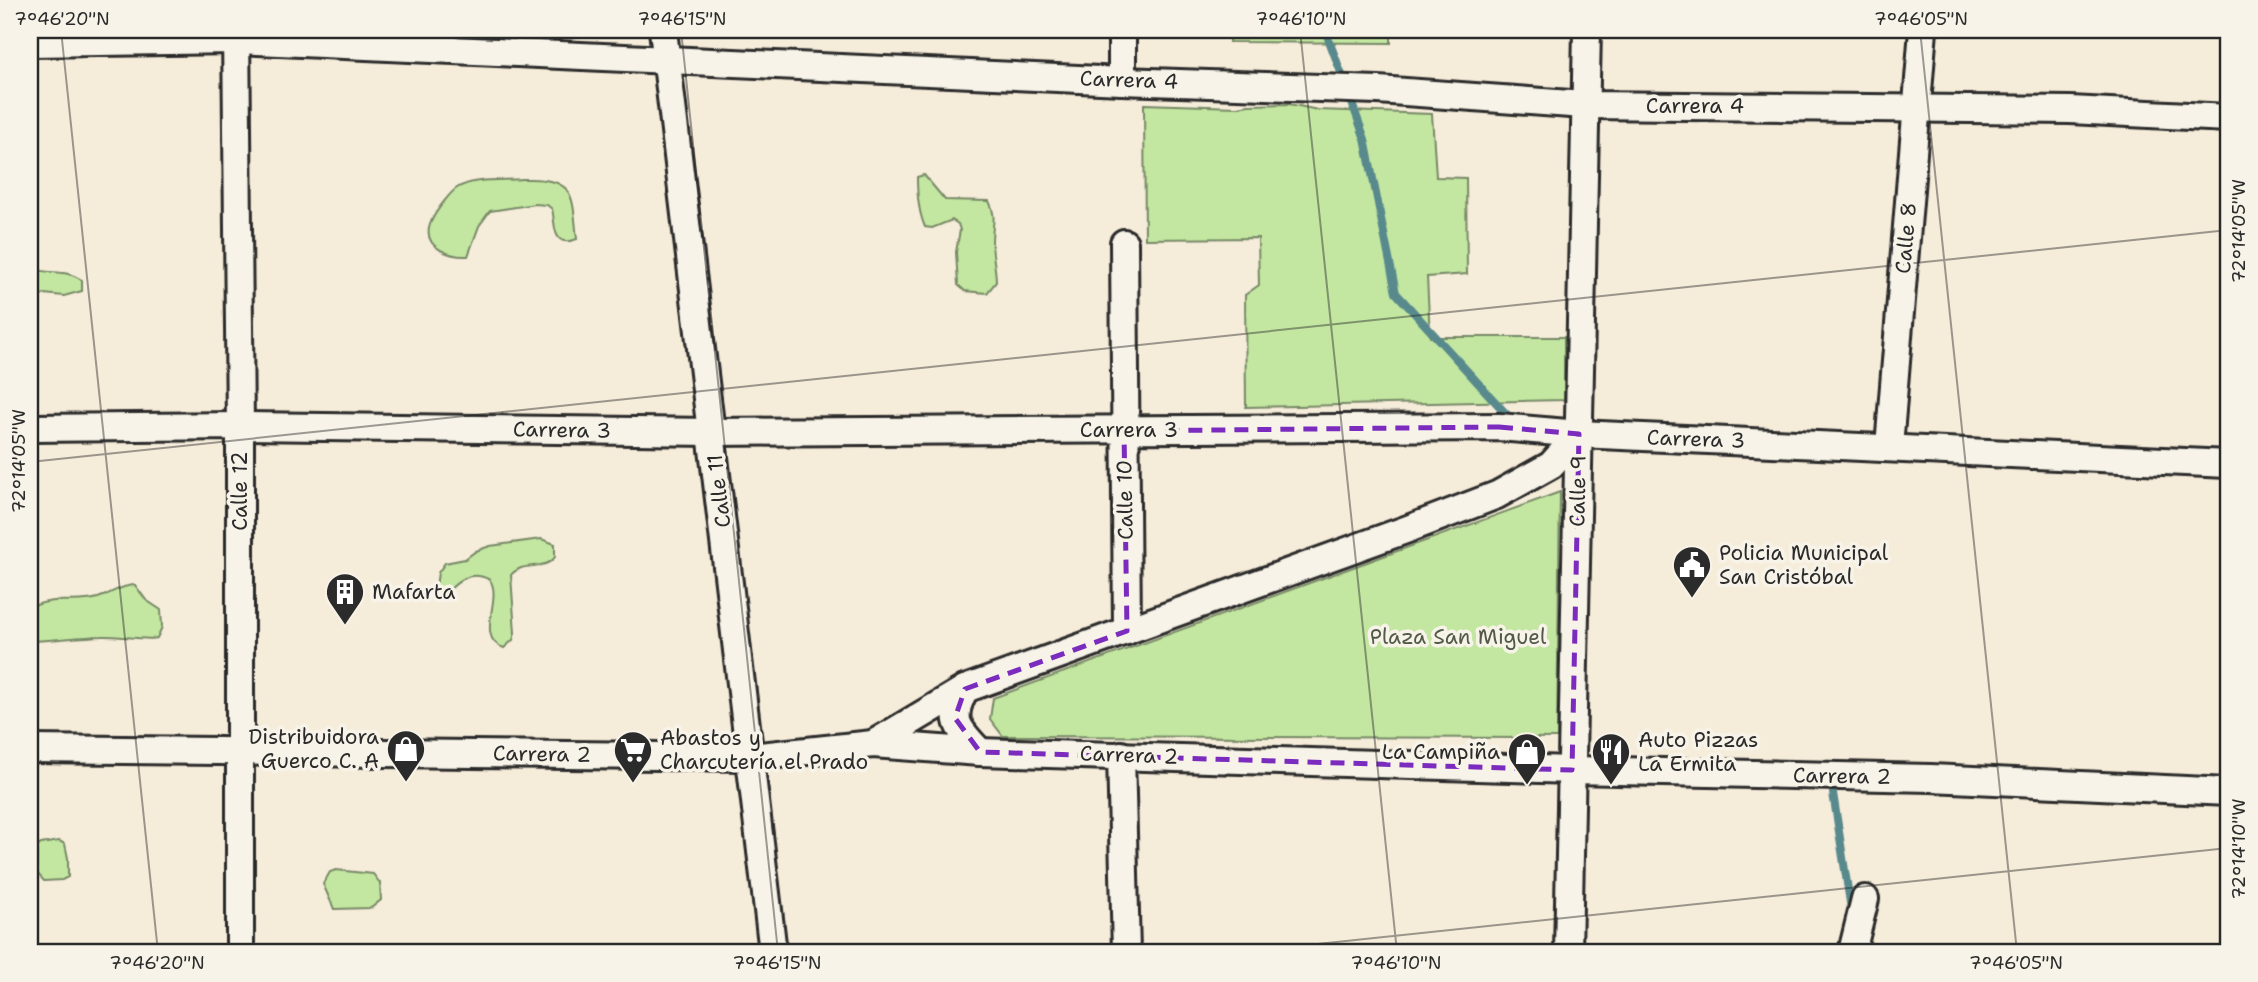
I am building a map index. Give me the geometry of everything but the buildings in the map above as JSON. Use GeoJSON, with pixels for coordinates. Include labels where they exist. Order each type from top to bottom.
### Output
{"type":"FeatureCollection","features":[{"type":"Feature","properties":{"kind":"street","name":"Calle 11"},"geometry":{"type":"LineString","coordinates":[[663,30],[773,952]]}},
{"type":"Feature","properties":{"kind":"street"},"geometry":{"type":"LineString","coordinates":[[1122,30],[1122,81]]}},
{"type":"Feature","properties":{"kind":"street","name":"Calle 9"},"geometry":{"type":"LineString","coordinates":[[1568,952],[1587,30]]}},
{"type":"Feature","properties":{"kind":"street","name":"Calle 8"},"geometry":{"type":"LineString","coordinates":[[1889,447],[1923,30]]}},
{"type":"Feature","properties":{"kind":"street","name":"Carrera 4"},"geometry":{"type":"LineString","coordinates":[[30,43],[237,35],[1122,81],[1378,90],[1584,105],[2070,110],[2228,118]]}},
{"type":"Feature","properties":{"kind":"street","name":"Calle 12"},"geometry":{"type":"LineString","coordinates":[[237,35],[240,952]]}},
{"type":"Feature","properties":{"kind":"street","name":"Calle 10"},"geometry":{"type":"LineString","coordinates":[[1124,243],[1127,631]]}},
{"type":"Feature","properties":{"kind":"street","name":"Carrera 3"},"geometry":{"type":"LineString","coordinates":[[30,428],[240,426],[712,432],[1499,427],[1579,434],[2228,464]]}},
{"type":"Feature","properties":{"kind":"street"},"geometry":{"type":"LineString","coordinates":[[873,744],[965,689],[1496,495],[1550,465],[1579,434]]}},
{"type":"Feature","properties":{"kind":"street"},"geometry":{"type":"LineString","coordinates":[[965,689],[957,704],[955,718],[959,730],[980,752]]}},
{"type":"Feature","properties":{"kind":"street","name":"Carrera 2"},"geometry":{"type":"LineString","coordinates":[[30,749],[750,757],[873,744],[980,752],[1931,778],[2228,792]]}},
{"type":"Feature","properties":{"kind":"street"},"geometry":{"type":"LineString","coordinates":[[1121,755],[1126,952]]}},
{"type":"Feature","properties":{"kind":"street"},"geometry":{"type":"LineString","coordinates":[[1852,952],[1865,899]]}},
{"type":"Feature","properties":{"kind":"highlighted area"},"geometry":{"type":"Polygon","coordinates":[[[1499,427],[1579,434],[1572,770],[980,752],[955,718],[965,689],[1127,631],[1124,431],[1499,427]]]}},
{"type":"Feature","properties":{"kind":"green space"},"geometry":{"type":"Polygon","coordinates":[[[1230,30],[1391,30],[1391,43],[1229,42],[1230,30]]]}},
{"type":"Feature","properties":{"kind":"green space"},"geometry":{"type":"Polygon","coordinates":[[[1144,104],[1237,107],[1289,104],[1318,110],[1432,114],[1436,177],[1466,178],[1467,274],[1427,277],[1430,337],[1564,337],[1564,400],[1246,407],[1245,295],[1259,285],[1258,238],[1145,239],[1144,104]]]}},
{"type":"Feature","properties":{"kind":"green space"},"geometry":{"type":"Polygon","coordinates":[[[924,175],[945,200],[989,201],[993,216],[992,246],[996,282],[987,293],[965,291],[958,285],[958,224],[952,220],[932,228],[925,227],[919,209],[917,183],[917,177],[924,175]]]}},
{"type":"Feature","properties":{"kind":"green space"},"geometry":{"type":"Polygon","coordinates":[[[481,181],[554,181],[568,192],[574,211],[577,239],[563,241],[559,238],[552,209],[547,205],[535,204],[490,211],[479,226],[468,256],[448,253],[431,241],[429,228],[432,219],[457,188],[481,181]]]}},
{"type":"Feature","properties":{"kind":"green space"},"geometry":{"type":"Polygon","coordinates":[[[30,266],[75,276],[82,280],[82,291],[64,296],[44,294],[34,301],[30,311],[30,266]]]}},
{"type":"Feature","properties":{"kind":"green space","name":"Plaza San Miguel"},"geometry":{"type":"Polygon","coordinates":[[[1560,492],[1557,738],[1003,736],[990,719],[993,698],[1560,492]]]}},
{"type":"Feature","properties":{"kind":"green space"},"geometry":{"type":"Polygon","coordinates":[[[541,539],[555,544],[555,557],[545,564],[521,568],[511,575],[515,633],[513,640],[504,648],[495,643],[491,636],[493,588],[490,580],[470,576],[442,594],[436,586],[438,573],[445,563],[465,559],[490,546],[541,539]]]}},
{"type":"Feature","properties":{"kind":"green space"},"geometry":{"type":"Polygon","coordinates":[[[135,585],[146,600],[161,610],[162,627],[157,638],[102,636],[30,641],[30,607],[40,603],[89,600],[125,586],[135,585]]]}},
{"type":"Feature","properties":{"kind":"green space"},"geometry":{"type":"Polygon","coordinates":[[[59,841],[65,844],[68,877],[44,881],[36,872],[37,847],[59,841]]]}},
{"type":"Feature","properties":{"kind":"green space"},"geometry":{"type":"Polygon","coordinates":[[[336,870],[373,874],[380,883],[381,900],[371,908],[334,909],[323,884],[330,872],[336,870]]]}},
{"type":"Feature","properties":{"kind":"waterway"},"geometry":{"type":"LineString","coordinates":[[1325,30],[1345,83]]}},
{"type":"Feature","properties":{"kind":"waterway"},"geometry":{"type":"LineString","coordinates":[[1349,95],[1365,139],[1396,293],[1510,418]]}},
{"type":"Feature","properties":{"kind":"waterway"},"geometry":{"type":"LineString","coordinates":[[1833,793],[1851,909]]}},
{"type":"Feature","properties":{"kind":"place","name":"Policia Municipal San Cristóbal"},"geometry":{"type":"Point","coordinates":[1692,599]}},
{"type":"Feature","properties":{"kind":"place","name":"Mafarta"},"geometry":{"type":"Point","coordinates":[345,626]}},
{"type":"Feature","properties":{"kind":"place","name":"Distribuidora Guerco C. A"},"geometry":{"type":"Point","coordinates":[406,783]}},
{"type":"Feature","properties":{"kind":"place","name":"Abastos y Charcutería el Prado"},"geometry":{"type":"Point","coordinates":[633,784]}},
{"type":"Feature","properties":{"kind":"place","name":"La Campiña"},"geometry":{"type":"Point","coordinates":[1527,786]}},
{"type":"Feature","properties":{"kind":"place","name":"Auto Pizzas La Ermita"},"geometry":{"type":"Point","coordinates":[1611,786]}}]}
